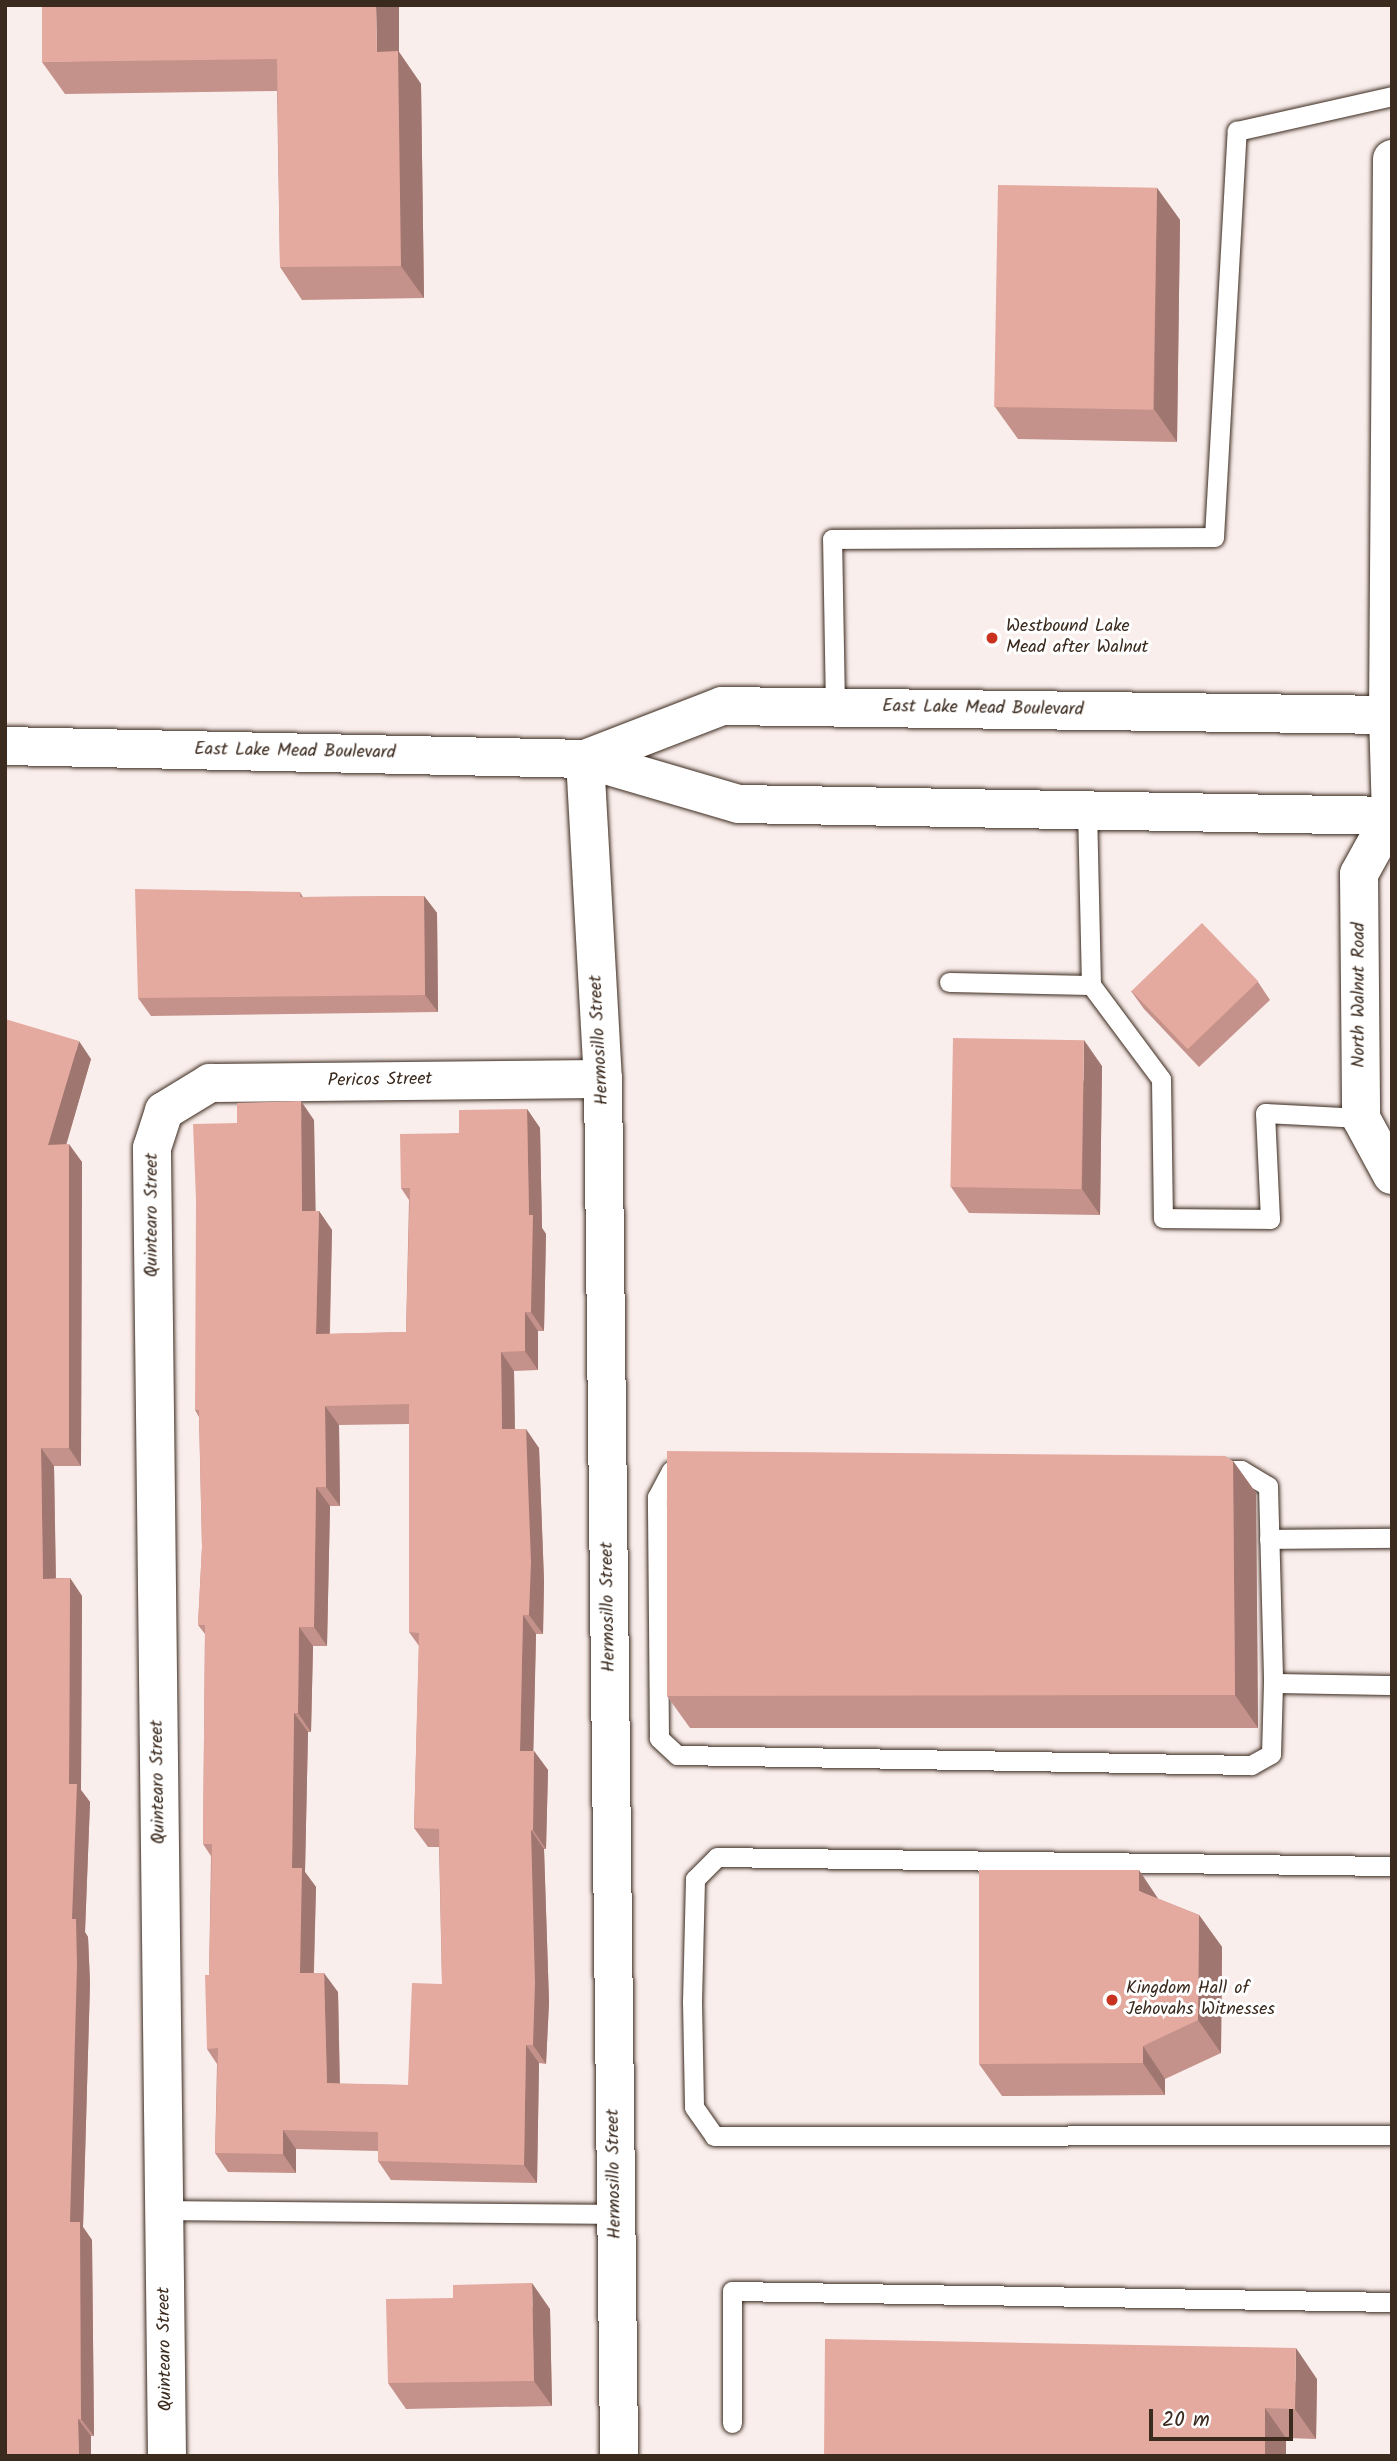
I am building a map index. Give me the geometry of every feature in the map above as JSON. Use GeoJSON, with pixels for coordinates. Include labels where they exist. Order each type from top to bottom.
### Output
{"type":"FeatureCollection","features":[{"type":"Feature","properties":{"kind":"street"},"geometry":{"type":"LineString","coordinates":[[1391,816],[1392,159]]}},
{"type":"Feature","properties":{"kind":"street","name":"East Lake Mead Boulevard"},"geometry":{"type":"LineString","coordinates":[[585,759],[722,706],[1390,715]]}},
{"type":"Feature","properties":{"kind":"street","name":"East Lake Mead Boulevard"},"geometry":{"type":"LineString","coordinates":[[5,746],[585,759],[739,804],[1391,816]]}},
{"type":"Feature","properties":{"kind":"street","name":"Hermosillo Street"},"geometry":{"type":"LineString","coordinates":[[585,759],[603,1079],[619,2456]]}},
{"type":"Feature","properties":{"kind":"street","name":"North Walnut Road"},"geometry":{"type":"LineString","coordinates":[[1391,816],[1359,874],[1361,1118],[1392,1175]]}},
{"type":"Feature","properties":{"kind":"street","name":"Pericos Street"},"geometry":{"type":"LineString","coordinates":[[164,1111],[210,1083],[603,1079]]}},
{"type":"Feature","properties":{"kind":"street","name":"Quintearo Street"},"geometry":{"type":"LineString","coordinates":[[164,1111],[152,1148],[167,2456]]}},
{"type":"Feature","properties":{"kind":"lane"},"geometry":{"type":"LineString","coordinates":[[835,707],[832,539],[1214,537],[1237,131],[1392,96]]}},
{"type":"Feature","properties":{"kind":"lane"},"geometry":{"type":"LineString","coordinates":[[1087,812],[1091,985],[1161,1079],[1163,1218],[1270,1219],[1265,1113],[1361,1118]]}},
{"type":"Feature","properties":{"kind":"lane"},"geometry":{"type":"LineString","coordinates":[[949,982],[1091,985]]}},
{"type":"Feature","properties":{"kind":"lane"},"geometry":{"type":"LineString","coordinates":[[1241,1470],[1268,1486],[1273,1683],[1271,1754],[1251,1765],[677,1755],[659,1738],[657,1497],[671,1471],[1241,1470]]}},
{"type":"Feature","properties":{"kind":"lane"},"geometry":{"type":"LineString","coordinates":[[1269,1539],[1392,1538]]}},
{"type":"Feature","properties":{"kind":"lane"},"geometry":{"type":"LineString","coordinates":[[1273,1683],[1392,1685]]}},
{"type":"Feature","properties":{"kind":"lane"},"geometry":{"type":"LineString","coordinates":[[1392,1866],[717,1857],[695,1879],[692,2001],[694,2107],[714,2136],[1392,2135]]}},
{"type":"Feature","properties":{"kind":"lane"},"geometry":{"type":"LineString","coordinates":[[163,2210],[616,2214]]}},
{"type":"Feature","properties":{"kind":"lane"},"geometry":{"type":"LineString","coordinates":[[732,2423],[732,2291],[1392,2302]]}},
{"type":"Feature","properties":{"kind":"building"},"geometry":{"type":"Polygon","coordinates":[[[42,5],[376,5],[377,52],[398,51],[401,266],[280,267],[277,59],[42,62],[42,5]]]}},
{"type":"Feature","properties":{"kind":"building"},"geometry":{"type":"Polygon","coordinates":[[[998,185],[1157,188],[1153,410],[994,407],[998,185]]]}},
{"type":"Feature","properties":{"kind":"building"},"geometry":{"type":"Polygon","coordinates":[[[135,889],[300,892],[300,897],[424,896],[425,995],[138,998],[135,889]]]}},
{"type":"Feature","properties":{"kind":"building"},"geometry":{"type":"Polygon","coordinates":[[[1202,923],[1258,981],[1188,1049],[1132,991],[1202,923]]]}},
{"type":"Feature","properties":{"kind":"building"},"geometry":{"type":"Polygon","coordinates":[[[5,1019],[79,1041],[48,1145],[69,1144],[69,1448],[41,1448],[43,1579],[70,1578],[69,1784],[77,1784],[72,1919],[76,1919],[77,1965],[70,2222],[80,2222],[79,2456],[5,2456],[5,1019]]]}},
{"type":"Feature","properties":{"kind":"building"},"geometry":{"type":"Polygon","coordinates":[[[953,1038],[1084,1040],[1081,1189],[950,1187],[953,1038]]]}},
{"type":"Feature","properties":{"kind":"building"},"geometry":{"type":"Polygon","coordinates":[[[301,1101],[302,1211],[319,1211],[316,1334],[406,1332],[410,1188],[401,1188],[400,1134],[459,1133],[459,1110],[527,1109],[529,1215],[533,1215],[531,1312],[525,1312],[525,1351],[501,1352],[502,1429],[526,1429],[531,1562],[529,1615],[523,1615],[520,1751],[534,1751],[531,1830],[535,1983],[533,2045],[526,2045],[524,2165],[378,2161],[378,2132],[283,2130],[283,2154],[215,2153],[218,2048],[207,2049],[205,1975],[209,1975],[212,1844],[203,1844],[205,1625],[198,1625],[202,1547],[199,1410],[195,1410],[196,1200],[193,1124],[237,1123],[237,1103],[301,1101]],[[409,1404],[325,1406],[326,1487],[316,1487],[314,1627],[299,1627],[298,1713],[294,1713],[292,1868],[302,1868],[300,1973],[324,1973],[327,2083],[408,2085],[412,1983],[442,1984],[439,1829],[414,1828],[419,1633],[409,1632],[409,1404]]]}},
{"type":"Feature","properties":{"kind":"building"},"geometry":{"type":"Polygon","coordinates":[[[667,1451],[1225,1456],[1233,1461],[1235,1695],[667,1696],[667,1451]]]}},
{"type":"Feature","properties":{"kind":"building","name":"Kingdom Hall of Jehovahs Witnesses"},"geometry":{"type":"Polygon","coordinates":[[[979,1870],[1139,1870],[1139,1891],[1199,1915],[1198,2020],[1143,2046],[1143,2063],[979,2064],[979,1870]]]}},
{"type":"Feature","properties":{"kind":"building"},"geometry":{"type":"Polygon","coordinates":[[[532,2283],[534,2381],[388,2383],[386,2299],[453,2298],[453,2285],[532,2283]]]}},
{"type":"Feature","properties":{"kind":"building"},"geometry":{"type":"Polygon","coordinates":[[[825,2339],[1296,2348],[1295,2409],[1265,2408],[1265,2456],[824,2456],[825,2339]]]}},
{"type":"Feature","properties":{"kind":"place","name":"Westbound Lake Mead after Walnut"},"geometry":{"type":"Point","coordinates":[992,638]}},
{"type":"Feature","properties":{"kind":"place","name":"Kingdom Hall of Jehovahs Witnesses"},"geometry":{"type":"Point","coordinates":[1112,2000]}}]}
